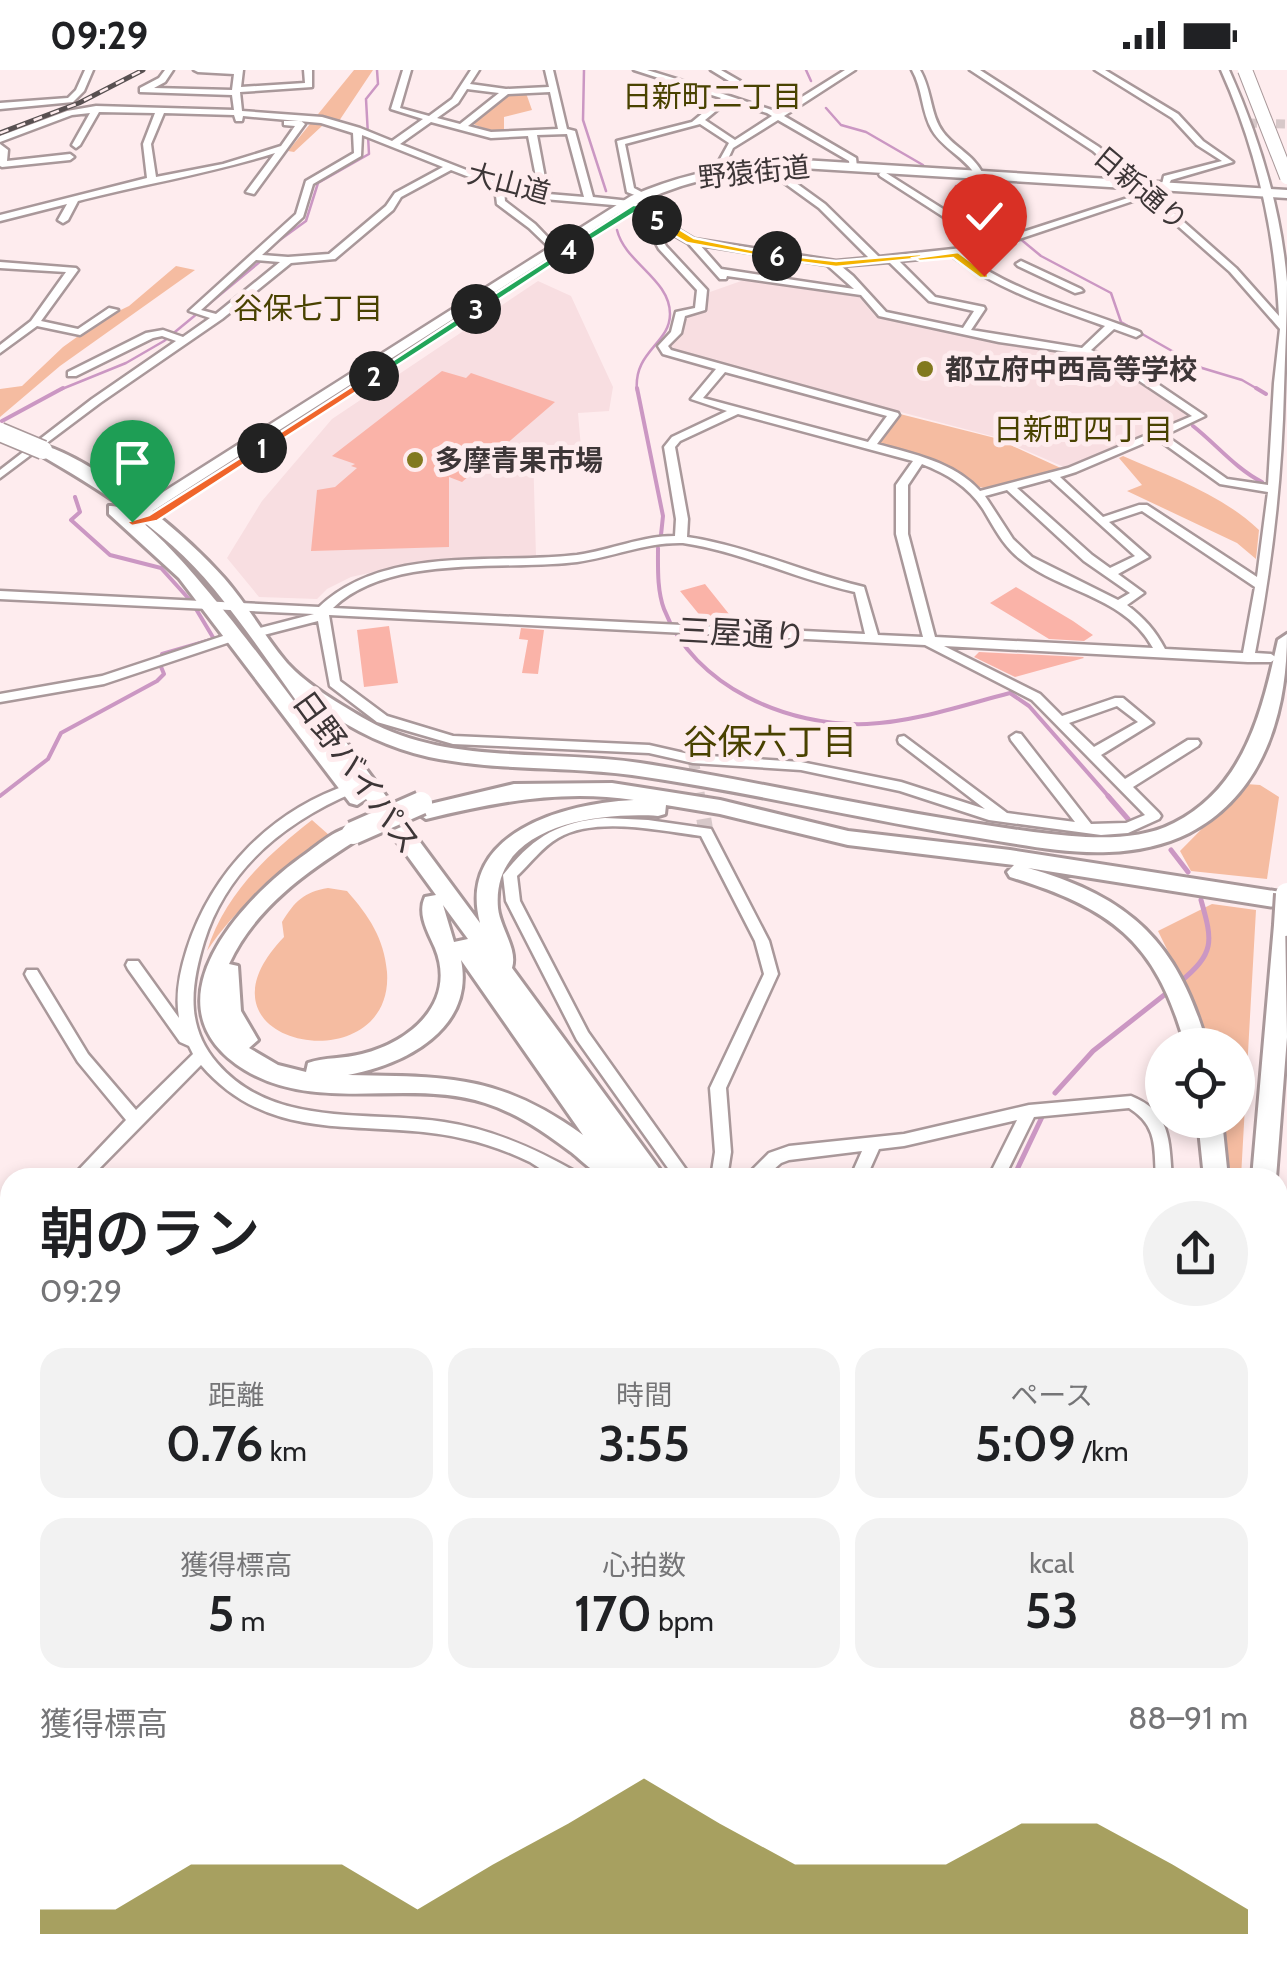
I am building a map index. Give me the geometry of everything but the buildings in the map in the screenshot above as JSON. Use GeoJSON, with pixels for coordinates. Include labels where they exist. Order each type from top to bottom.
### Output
{"type":"FeatureCollection","features":[{"type":"Feature","properties":{"kind":"highway"},"geometry":{"type":"LineString","coordinates":[[1245,70],[1287,176]]}},
{"type":"Feature","properties":{"kind":"highway"},"geometry":{"type":"LineString","coordinates":[[1260,70],[1272,94]]}},
{"type":"Feature","properties":{"kind":"highway","name":"日野バイパス"},"geometry":{"type":"LineString","coordinates":[[0,432],[143,517],[200,561],[236,606],[246,635],[350,788],[619,1168]]}},
{"type":"Feature","properties":{"kind":"highway","name":"日野バイパス"},"geometry":{"type":"LineString","coordinates":[[0,447],[37,455]]}},
{"type":"Feature","properties":{"kind":"highway","name":"日野バイパス"},"geometry":{"type":"LineString","coordinates":[[143,517],[212,604],[286,672],[647,1168]]}},
{"type":"Feature","properties":{"kind":"highway"},"geometry":{"type":"LineString","coordinates":[[286,672],[352,720],[403,743],[458,754],[636,769],[937,826],[1109,845],[1157,838],[1198,820],[1238,782],[1262,742],[1287,640]]}},
{"type":"Feature","properties":{"kind":"highway"},"geometry":{"type":"LineString","coordinates":[[613,1168],[560,1128],[499,1098],[452,1086],[299,1080],[262,1068],[222,1034],[212,1006],[214,976],[228,944],[276,888],[315,856],[468,789],[538,779],[717,784]]}},
{"type":"Feature","properties":{"kind":"highway"},"geometry":{"type":"LineString","coordinates":[[424,807],[514,791],[592,788],[668,797],[888,844],[991,854],[1198,890],[1287,896]]}},
{"type":"Feature","properties":{"kind":"highway"},"geometry":{"type":"LineString","coordinates":[[507,980],[503,954],[489,920],[488,890],[504,856],[535,829],[572,814],[616,807],[683,812],[770,827],[785,824]]}},
{"type":"Feature","properties":{"kind":"highway"},"geometry":{"type":"LineString","coordinates":[[937,826],[986,841],[1287,896]]}},
{"type":"Feature","properties":{"kind":"highway"},"geometry":{"type":"LineString","coordinates":[[356,837],[291,888],[258,923],[236,956],[227,1000],[234,1023],[251,1044],[286,1064],[331,1069],[372,1062],[416,1040],[440,1015],[451,988],[450,960],[431,920],[432,902]]}},
{"type":"Feature","properties":{"kind":"highway"},"geometry":{"type":"LineString","coordinates":[[888,844],[905,852],[1041,878],[1108,906],[1141,932],[1177,985],[1191,1028]]}},
{"type":"Feature","properties":{"kind":"highway"},"geometry":{"type":"LineString","coordinates":[[1265,1168],[1287,896]]}},
{"type":"Feature","properties":{"kind":"highway"},"geometry":{"type":"LineString","coordinates":[[1212,1138],[1215,1168]]}},
{"type":"Feature","properties":{"kind":"main road","name":"野猿街道"},"geometry":{"type":"LineString","coordinates":[[143,517],[554,249],[637,204],[726,174],[782,164],[852,166],[1268,196]]}},
{"type":"Feature","properties":{"kind":"main road","name":"野猿街道"},"geometry":{"type":"LineString","coordinates":[[726,174],[883,174],[1287,197]]}},
{"type":"Feature","properties":{"kind":"main road","name":"野猿街道"},"geometry":{"type":"LineString","coordinates":[[143,517],[637,204]]}},
{"type":"Feature","properties":{"kind":"street"},"geometry":{"type":"LineString","coordinates":[[0,106],[70,100],[80,91],[89,70]]}},
{"type":"Feature","properties":{"kind":"street"},"geometry":{"type":"LineString","coordinates":[[136,109],[143,90],[162,80],[169,70]]}},
{"type":"Feature","properties":{"kind":"street"},"geometry":{"type":"LineString","coordinates":[[198,70],[238,71],[237,118],[301,124],[251,192]]}},
{"type":"Feature","properties":{"kind":"street"},"geometry":{"type":"LineString","coordinates":[[143,90],[236,92],[308,84],[308,70]]}},
{"type":"Feature","properties":{"kind":"street"},"geometry":{"type":"LineString","coordinates":[[407,70],[395,109],[490,136],[571,131],[589,198]]}},
{"type":"Feature","properties":{"kind":"street"},"geometry":{"type":"LineString","coordinates":[[394,144],[454,101],[475,70]]}},
{"type":"Feature","properties":{"kind":"street"},"geometry":{"type":"LineString","coordinates":[[549,70],[563,131]]}},
{"type":"Feature","properties":{"kind":"street"},"geometry":{"type":"LineString","coordinates":[[638,70],[778,116],[853,160],[852,166]]}},
{"type":"Feature","properties":{"kind":"street"},"geometry":{"type":"LineString","coordinates":[[710,92],[736,81],[715,70]]}},
{"type":"Feature","properties":{"kind":"street"},"geometry":{"type":"LineString","coordinates":[[726,174],[726,152],[734,143],[851,70]]}},
{"type":"Feature","properties":{"kind":"street"},"geometry":{"type":"LineString","coordinates":[[916,70],[928,86],[935,126],[944,139],[977,167],[979,174]]}},
{"type":"Feature","properties":{"kind":"street","name":"日新通り"},"geometry":{"type":"LineString","coordinates":[[974,70],[995,88],[1084,140],[1233,270],[1286,331]]}},
{"type":"Feature","properties":{"kind":"street"},"geometry":{"type":"LineString","coordinates":[[1099,70],[1175,116],[1200,143],[1229,162],[1167,178],[1164,186]]}},
{"type":"Feature","properties":{"kind":"street"},"geometry":{"type":"LineString","coordinates":[[1224,70],[1248,124],[1268,196],[1286,331],[1273,493],[1262,586],[1248,658]]}},
{"type":"Feature","properties":{"kind":"street"},"geometry":{"type":"LineString","coordinates":[[467,86],[506,92],[555,90]]}},
{"type":"Feature","properties":{"kind":"street"},"geometry":{"type":"LineString","coordinates":[[463,126],[506,92]]}},
{"type":"Feature","properties":{"kind":"street"},"geometry":{"type":"LineString","coordinates":[[728,97],[701,121],[620,144],[637,204],[662,247],[702,290],[700,310],[680,314],[676,332],[663,346],[667,352],[894,415],[870,446]]}},
{"type":"Feature","properties":{"kind":"street"},"geometry":{"type":"LineString","coordinates":[[76,145],[96,109]]}},
{"type":"Feature","properties":{"kind":"street","name":"大山道"},"geometry":{"type":"LineString","coordinates":[[0,139],[70,113],[96,109],[306,118],[363,132],[499,186],[544,196],[637,204],[691,241],[830,263],[955,254],[1140,197],[1140,188]]}},
{"type":"Feature","properties":{"kind":"street"},"geometry":{"type":"LineString","coordinates":[[152,180],[148,144],[162,110]]}},
{"type":"Feature","properties":{"kind":"street"},"geometry":{"type":"LineString","coordinates":[[701,121],[734,143]]}},
{"type":"Feature","properties":{"kind":"street"},"geometry":{"type":"LineString","coordinates":[[218,317],[194,311],[262,258],[300,215],[309,183],[358,154],[363,132]]}},
{"type":"Feature","properties":{"kind":"street"},"geometry":{"type":"LineString","coordinates":[[532,134],[544,196]]}},
{"type":"Feature","properties":{"kind":"street"},"geometry":{"type":"LineString","coordinates":[[0,147],[4,150],[2,164],[70,158]]}},
{"type":"Feature","properties":{"kind":"street"},"geometry":{"type":"LineString","coordinates":[[0,218],[225,166],[285,147]]}},
{"type":"Feature","properties":{"kind":"street"},"geometry":{"type":"LineString","coordinates":[[262,258],[332,256],[390,208],[398,196],[450,166]]}},
{"type":"Feature","properties":{"kind":"street"},"geometry":{"type":"LineString","coordinates":[[775,172],[822,206],[877,260]]}},
{"type":"Feature","properties":{"kind":"street"},"geometry":{"type":"LineString","coordinates":[[883,174],[987,246]]}},
{"type":"Feature","properties":{"kind":"street"},"geometry":{"type":"LineString","coordinates":[[499,186],[500,202],[554,249]]}},
{"type":"Feature","properties":{"kind":"street"},"geometry":{"type":"LineString","coordinates":[[63,220],[75,198]]}},
{"type":"Feature","properties":{"kind":"street"},"geometry":{"type":"LineString","coordinates":[[691,241],[726,280]]}},
{"type":"Feature","properties":{"kind":"street"},"geometry":{"type":"LineString","coordinates":[[955,254],[984,276],[1020,294],[1136,334]]}},
{"type":"Feature","properties":{"kind":"street"},"geometry":{"type":"LineString","coordinates":[[892,259],[932,299],[980,309],[965,332]]}},
{"type":"Feature","properties":{"kind":"street"},"geometry":{"type":"LineString","coordinates":[[0,475],[175,337],[218,317],[288,260]]}},
{"type":"Feature","properties":{"kind":"street"},"geometry":{"type":"LineString","coordinates":[[830,263],[884,314],[965,332],[1084,350],[1157,386],[1200,416],[1053,476],[980,494]]}},
{"type":"Feature","properties":{"kind":"street"},"geometry":{"type":"LineString","coordinates":[[1021,264],[1078,290]]}},
{"type":"Feature","properties":{"kind":"street"},"geometry":{"type":"LineString","coordinates":[[0,266],[73,270],[35,323],[0,350]]}},
{"type":"Feature","properties":{"kind":"street"},"geometry":{"type":"LineString","coordinates":[[716,271],[864,293]]}},
{"type":"Feature","properties":{"kind":"street"},"geometry":{"type":"LineString","coordinates":[[702,290],[742,274]]}},
{"type":"Feature","properties":{"kind":"street"},"geometry":{"type":"LineString","coordinates":[[1020,294],[1055,282]]}},
{"type":"Feature","properties":{"kind":"street"},"geometry":{"type":"LineString","coordinates":[[35,323],[80,332],[113,310]]}},
{"type":"Feature","properties":{"kind":"street"},"geometry":{"type":"LineString","coordinates":[[1084,350],[1113,324]]}},
{"type":"Feature","properties":{"kind":"street"},"geometry":{"type":"LineString","coordinates":[[72,374],[150,335],[175,337]]}},
{"type":"Feature","properties":{"kind":"street"},"geometry":{"type":"LineString","coordinates":[[723,368],[696,399],[919,460],[956,475],[980,494],[1008,542],[1027,559],[1118,605],[1146,625],[1162,654]]}},
{"type":"Feature","properties":{"kind":"street"},"geometry":{"type":"LineString","coordinates":[[681,539],[682,518],[669,446],[736,411]]}},
{"type":"Feature","properties":{"kind":"street"},"geometry":{"type":"LineString","coordinates":[[1156,433],[1224,482],[1287,499]]}},
{"type":"Feature","properties":{"kind":"street"},"geometry":{"type":"LineString","coordinates":[[323,614],[334,683],[368,710],[412,731],[484,742],[649,749],[694,759],[800,766],[900,787],[1004,817],[1087,828],[1128,828],[1154,816],[1029,692],[1007,685],[930,644],[902,534],[902,486],[919,460]]}},
{"type":"Feature","properties":{"kind":"street"},"geometry":{"type":"LineString","coordinates":[[1053,476],[1142,557],[1110,573]]}},
{"type":"Feature","properties":{"kind":"street"},"geometry":{"type":"LineString","coordinates":[[1010,487],[1138,593],[1118,605]]}},
{"type":"Feature","properties":{"kind":"street"},"geometry":{"type":"LineString","coordinates":[[1101,520],[1144,507],[1262,586]]}},
{"type":"Feature","properties":{"kind":"street"},"geometry":{"type":"LineString","coordinates":[[0,698],[91,684],[323,614],[340,592],[358,582],[403,570],[532,564],[681,539],[718,546],[860,590],[872,640]]}},
{"type":"Feature","properties":{"kind":"street","name":"三屋通り"},"geometry":{"type":"LineString","coordinates":[[0,596],[1271,658]]}},
{"type":"Feature","properties":{"kind":"street"},"geometry":{"type":"LineString","coordinates":[[1061,721],[1119,701],[1147,723],[1092,754]]}},
{"type":"Feature","properties":{"kind":"street"},"geometry":{"type":"LineString","coordinates":[[1016,738],[1087,828]]}},
{"type":"Feature","properties":{"kind":"street"},"geometry":{"type":"LineString","coordinates":[[904,740],[1004,817]]}},
{"type":"Feature","properties":{"kind":"street"},"geometry":{"type":"LineString","coordinates":[[1124,786],[1193,743]]}},
{"type":"Feature","properties":{"kind":"street"},"geometry":{"type":"LineString","coordinates":[[350,788],[286,821],[224,883],[202,921],[187,975],[184,1011],[198,1049],[214,1075],[231,1089],[273,1110],[332,1123],[442,1128],[480,1136],[550,1168]]}},
{"type":"Feature","properties":{"kind":"street"},"geometry":{"type":"LineString","coordinates":[[677,1168],[582,1036],[513,901],[510,875],[552,834],[586,825],[624,823],[706,832],[762,941],[771,974],[718,1088],[723,1152],[720,1168]]}},
{"type":"Feature","properties":{"kind":"street"},"geometry":{"type":"LineString","coordinates":[[134,965],[185,1038],[198,1049]]}},
{"type":"Feature","properties":{"kind":"street"},"geometry":{"type":"LineString","coordinates":[[32,974],[83,1058],[136,1120]]}},
{"type":"Feature","properties":{"kind":"street"},"geometry":{"type":"LineString","coordinates":[[89,1168],[198,1049]]}},
{"type":"Feature","properties":{"kind":"street"},"geometry":{"type":"LineString","coordinates":[[764,1168],[789,1152],[904,1140],[1029,1111],[1132,1102],[1148,1112],[1160,1134],[1163,1168]]}},
{"type":"Feature","properties":{"kind":"street"},"geometry":{"type":"LineString","coordinates":[[1001,1168],[1029,1111]]}},
{"type":"Feature","properties":{"kind":"street"},"geometry":{"type":"LineString","coordinates":[[862,1168],[873,1144]]}},
{"type":"Feature","properties":{"kind":"shaded area"},"geometry":{"type":"Polygon","coordinates":[[[354,70],[373,70],[339,121],[322,126],[294,152],[288,151],[354,70]]]}},
{"type":"Feature","properties":{"kind":"shaded area"},"geometry":{"type":"Polygon","coordinates":[[[526,93],[532,110],[504,117],[504,132],[495,133],[471,123],[507,96],[526,93]]]}},
{"type":"Feature","properties":{"kind":"shaded area"},"geometry":{"type":"Polygon","coordinates":[[[176,266],[195,270],[60,366],[0,417],[0,389],[22,386],[63,347],[102,319],[129,306],[176,266]]]}},
{"type":"Feature","properties":{"kind":"shaded area","name":"都立府中西高等学校"},"geometry":{"type":"Polygon","coordinates":[[[744,280],[859,297],[875,316],[1083,355],[1142,383],[1189,417],[1064,467],[995,437],[667,347],[681,333],[684,317],[704,312],[710,292],[744,280]]]}},
{"type":"Feature","properties":{"kind":"shaded area"},"geometry":{"type":"Polygon","coordinates":[[[538,281],[571,296],[613,387],[609,411],[578,413],[581,448],[533,453],[536,556],[419,562],[351,577],[317,599],[259,597],[227,558],[262,501],[332,419],[538,281]]]}},
{"type":"Feature","properties":{"kind":"shaded area"},"geometry":{"type":"Polygon","coordinates":[[[900,414],[995,438],[1065,470],[989,489],[979,487],[942,466],[877,444],[900,414]]]}},
{"type":"Feature","properties":{"kind":"shaded area"},"geometry":{"type":"Polygon","coordinates":[[[1123,456],[1195,487],[1244,517],[1259,530],[1256,559],[1237,543],[1127,491],[1142,485],[1119,458],[1123,456]]]}},
{"type":"Feature","properties":{"kind":"shaded area"},"geometry":{"type":"Polygon","coordinates":[[[1246,784],[1260,785],[1279,797],[1267,879],[1191,871],[1180,851],[1246,784]]]}},
{"type":"Feature","properties":{"kind":"shaded area"},"geometry":{"type":"Polygon","coordinates":[[[312,820],[329,835],[248,902],[207,951],[225,911],[249,877],[312,820]]]}},
{"type":"Feature","properties":{"kind":"shaded area"},"geometry":{"type":"Polygon","coordinates":[[[328,888],[347,891],[379,938],[387,972],[381,1008],[359,1030],[330,1040],[299,1038],[272,1026],[256,1005],[258,975],[284,937],[282,922],[291,908],[306,895],[328,888]]]}},
{"type":"Feature","properties":{"kind":"shaded area"},"geometry":{"type":"Polygon","coordinates":[[[1212,904],[1256,910],[1249,1028],[1199,1028],[1185,986],[1158,931],[1212,904]]]}},
{"type":"Feature","properties":{"kind":"shaded area"},"geometry":{"type":"Polygon","coordinates":[[[1218,1138],[1243,1138],[1242,1168],[1222,1168],[1218,1138]]]}},
{"type":"Feature","properties":{"kind":"waterway"},"geometry":{"type":"LineString","coordinates":[[59,390],[126,363],[164,341],[267,256],[266,250],[306,221],[318,183],[369,154],[366,99],[378,84],[377,70]]}},
{"type":"Feature","properties":{"kind":"waterway"},"geometry":{"type":"LineString","coordinates":[[584,70],[583,120],[606,191]]}},
{"type":"Feature","properties":{"kind":"waterway"},"geometry":{"type":"LineString","coordinates":[[806,70],[811,81]]}},
{"type":"Feature","properties":{"kind":"waterway"},"geometry":{"type":"LineString","coordinates":[[826,108],[841,125],[866,132],[923,165]]}},
{"type":"Feature","properties":{"kind":"waterway"},"geometry":{"type":"LineString","coordinates":[[956,186],[1041,256],[1111,293],[1121,322],[1202,368],[1242,380],[1261,391]]}},
{"type":"Feature","properties":{"kind":"waterway"},"geometry":{"type":"LineString","coordinates":[[617,230],[629,252],[663,291],[670,314],[664,333],[640,366],[637,388]]}},
{"type":"Feature","properties":{"kind":"waterway"},"geometry":{"type":"LineString","coordinates":[[59,390],[63,388]]}},
{"type":"Feature","properties":{"kind":"waterway"},"geometry":{"type":"LineString","coordinates":[[637,388],[663,516],[661,535]]}},
{"type":"Feature","properties":{"kind":"waterway"},"geometry":{"type":"LineString","coordinates":[[1256,388],[1261,391]]}},
{"type":"Feature","properties":{"kind":"waterway"},"geometry":{"type":"LineString","coordinates":[[2,421],[59,390]]}},
{"type":"Feature","properties":{"kind":"waterway"},"geometry":{"type":"LineString","coordinates":[[1261,391],[1266,394]]}},
{"type":"Feature","properties":{"kind":"waterway"},"geometry":{"type":"LineString","coordinates":[[1193,426],[1262,482]]}},
{"type":"Feature","properties":{"kind":"waterway"},"geometry":{"type":"LineString","coordinates":[[75,497],[80,512],[71,520],[110,555],[161,568],[189,599]]}},
{"type":"Feature","properties":{"kind":"waterway"},"geometry":{"type":"LineString","coordinates":[[658,548],[662,602],[678,636],[697,660],[747,697],[806,718],[867,724],[921,716],[1010,693],[1029,706],[1110,798]]}},
{"type":"Feature","properties":{"kind":"waterway"},"geometry":{"type":"LineString","coordinates":[[162,654],[214,639],[196,609]]}},
{"type":"Feature","properties":{"kind":"waterway"},"geometry":{"type":"LineString","coordinates":[[0,796],[48,759],[61,733],[157,681],[164,674],[159,662]]}},
{"type":"Feature","properties":{"kind":"waterway"},"geometry":{"type":"LineString","coordinates":[[1108,796],[1128,819]]}},
{"type":"Feature","properties":{"kind":"waterway"},"geometry":{"type":"LineString","coordinates":[[1171,850],[1188,872]]}},
{"type":"Feature","properties":{"kind":"waterway"},"geometry":{"type":"LineString","coordinates":[[1180,982],[1200,963],[1208,946],[1208,926],[1201,900]]}},
{"type":"Feature","properties":{"kind":"waterway"},"geometry":{"type":"LineString","coordinates":[[1055,1093],[1093,1051],[1168,992]]}},
{"type":"Feature","properties":{"kind":"waterway"},"geometry":{"type":"LineString","coordinates":[[1018,1168],[1042,1117]]}},
{"type":"Feature","properties":{"kind":"tunnel"},"geometry":{"type":"LineString","coordinates":[[1248,123],[1287,124]]}},
{"type":"Feature","properties":{"kind":"tunnel"},"geometry":{"type":"LineString","coordinates":[[693,759],[700,798]]}},
{"type":"Feature","properties":{"kind":"tunnel"},"geometry":{"type":"LineString","coordinates":[[700,796],[706,832]]}},
{"type":"Feature","properties":{"kind":"railway"},"geometry":{"type":"LineString","coordinates":[[0,133],[79,103],[143,70]]}},
{"type":"Feature","properties":{"kind":"place","name":"都立府中西高等学校"},"geometry":{"type":"Point","coordinates":[925,369]}},
{"type":"Feature","properties":{"kind":"place","name":"多摩青果市場"},"geometry":{"type":"Point","coordinates":[415,460]}},
{"type":"Feature","properties":{"kind":"district","name":"日新町二丁目"},"geometry":{"type":"Point","coordinates":[712,96]}},
{"type":"Feature","properties":{"kind":"district","name":"谷保七丁目"},"geometry":{"type":"Point","coordinates":[308,308]}},
{"type":"Feature","properties":{"kind":"district","name":"日新町四丁目"},"geometry":{"type":"Point","coordinates":[1083,429]}},
{"type":"Feature","properties":{"kind":"district","name":"谷保六丁目"},"geometry":{"type":"Point","coordinates":[770,741]}},
{"type":"Feature","properties":{"kind":"route"},"geometry":{"type":"LineString","coordinates":[[132,522],[153,518],[179,502],[636,207],[672,232],[699,243],[836,264],[955,254],[984,276]]}}]}
